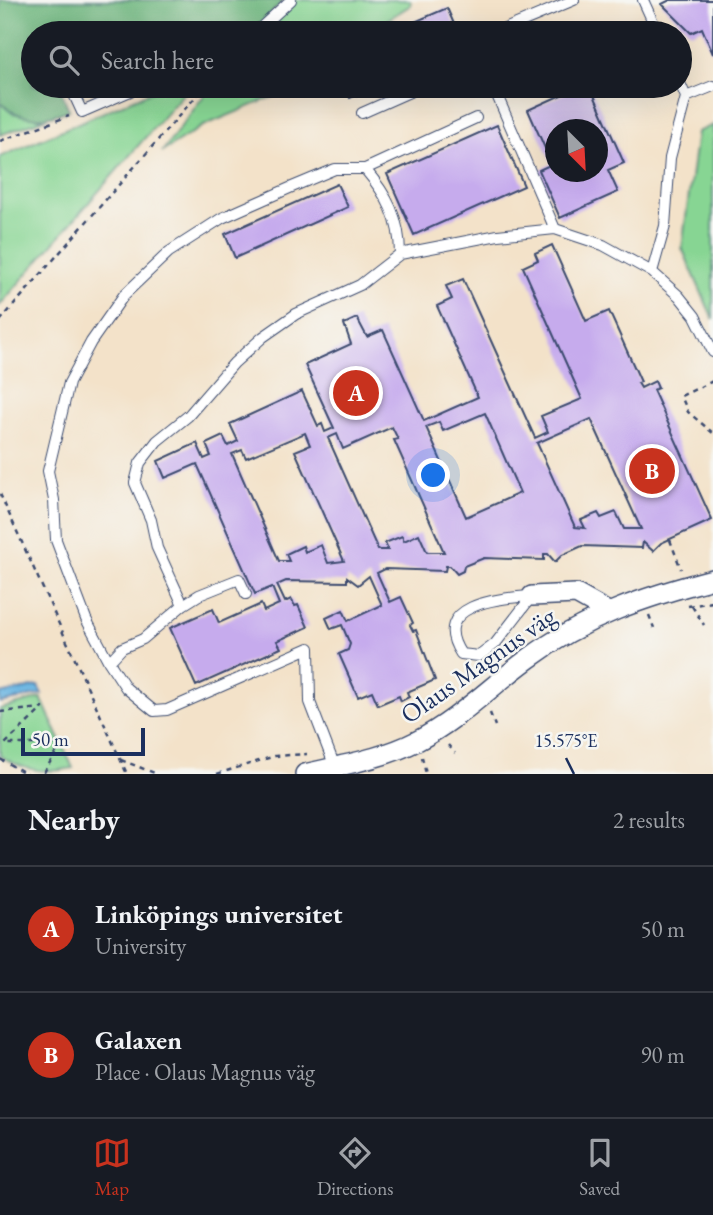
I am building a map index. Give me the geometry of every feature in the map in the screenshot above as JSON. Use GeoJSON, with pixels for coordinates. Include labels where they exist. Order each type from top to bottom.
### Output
{"type":"FeatureCollection","features":[{"type":"Feature","properties":{"kind":"street","name":"Olaus Magnus väg"},"geometry":{"type":"LineString","coordinates":[[305,774],[336,764],[376,757],[415,742],[460,714],[539,651],[608,612],[638,599],[713,579]]}},
{"type":"Feature","properties":{"kind":"street","name":"Olaus Magnus väg"},"geometry":{"type":"LineString","coordinates":[[532,596],[576,594],[608,612]]}},
{"type":"Feature","properties":{"kind":"lane"},"geometry":{"type":"LineString","coordinates":[[268,21],[291,0]]}},
{"type":"Feature","properties":{"kind":"lane"},"geometry":{"type":"LineString","coordinates":[[524,21],[574,0]]}},
{"type":"Feature","properties":{"kind":"lane"},"geometry":{"type":"LineString","coordinates":[[643,0],[653,21]]}},
{"type":"Feature","properties":{"kind":"lane"},"geometry":{"type":"LineString","coordinates":[[692,95],[713,86]]}},
{"type":"Feature","properties":{"kind":"lane"},"geometry":{"type":"LineString","coordinates":[[76,98],[82,112],[114,98]]}},
{"type":"Feature","properties":{"kind":"lane"},"geometry":{"type":"LineString","coordinates":[[362,113],[396,98]]}},
{"type":"Feature","properties":{"kind":"lane"},"geometry":{"type":"LineString","coordinates":[[498,98],[555,229]]}},
{"type":"Feature","properties":{"kind":"lane"},"geometry":{"type":"LineString","coordinates":[[652,272],[665,226],[670,158],[686,98]]}},
{"type":"Feature","properties":{"kind":"lane"},"geometry":{"type":"LineString","coordinates":[[336,764],[310,702],[309,648],[167,710],[154,711],[126,688],[86,619],[56,540],[48,471],[69,383],[91,342],[124,295],[169,252],[222,218],[292,187],[335,169],[365,169],[476,118]]}},
{"type":"Feature","properties":{"kind":"lane"},"geometry":{"type":"LineString","coordinates":[[365,169],[384,192],[400,229],[400,254]]}},
{"type":"Feature","properties":{"kind":"lane"},"geometry":{"type":"LineString","coordinates":[[183,606],[158,548],[151,520],[135,483],[140,463],[157,441],[188,416],[234,363],[263,337],[296,314],[360,285],[400,254],[498,235],[555,229],[603,245],[652,272],[679,296],[695,316],[713,352]]}},
{"type":"Feature","properties":{"kind":"lane"},"geometry":{"type":"LineString","coordinates":[[109,662],[122,648],[143,639],[199,595],[239,579],[246,594]]}},
{"type":"Feature","properties":{"kind":"lane"},"geometry":{"type":"LineString","coordinates":[[532,596],[487,650],[479,656],[461,654],[453,642],[451,628],[455,618],[469,608],[486,603],[532,596]]}},
{"type":"Feature","properties":{"kind":"path"},"geometry":{"type":"LineString","coordinates":[[0,321],[195,98]]}},
{"type":"Feature","properties":{"kind":"path"},"geometry":{"type":"LineString","coordinates":[[0,141],[82,112]]}},
{"type":"Feature","properties":{"kind":"path"},"geometry":{"type":"LineString","coordinates":[[713,381],[681,396],[688,412],[713,433]]}},
{"type":"Feature","properties":{"kind":"path"},"geometry":{"type":"LineString","coordinates":[[0,494],[127,774]]}},
{"type":"Feature","properties":{"kind":"path"},"geometry":{"type":"LineString","coordinates":[[673,574],[682,572]]}},
{"type":"Feature","properties":{"kind":"path"},"geometry":{"type":"LineString","coordinates":[[680,607],[713,602]]}},
{"type":"Feature","properties":{"kind":"path"},"geometry":{"type":"LineString","coordinates":[[654,628],[648,612],[658,611]]}},
{"type":"Feature","properties":{"kind":"path"},"geometry":{"type":"LineString","coordinates":[[0,712],[43,708],[5,744],[63,744],[43,774]]}},
{"type":"Feature","properties":{"kind":"path"},"geometry":{"type":"LineString","coordinates":[[453,736],[444,742],[455,753]]}},
{"type":"Feature","properties":{"kind":"path"},"geometry":{"type":"LineString","coordinates":[[424,761],[431,752]]}},
{"type":"Feature","properties":{"kind":"path"},"geometry":{"type":"LineString","coordinates":[[217,774],[275,757],[336,764]]}},
{"type":"Feature","properties":{"kind":"path"},"geometry":{"type":"LineString","coordinates":[[0,759],[27,774]]}},
{"type":"Feature","properties":{"kind":"path"},"geometry":{"type":"LineString","coordinates":[[120,759],[157,774]]}},
{"type":"Feature","properties":{"kind":"green space"},"geometry":{"type":"Polygon","coordinates":[[[0,0],[284,0],[265,21],[21,21],[21,98],[64,98],[69,110],[51,116],[33,117],[17,114],[0,103],[0,0]]]}},
{"type":"Feature","properties":{"kind":"green space"},"geometry":{"type":"Polygon","coordinates":[[[296,0],[410,0],[411,5],[385,21],[275,21],[296,0]]]}},
{"type":"Feature","properties":{"kind":"green space"},"geometry":{"type":"Polygon","coordinates":[[[136,98],[180,98],[0,305],[0,157],[136,98]]]}},
{"type":"Feature","properties":{"kind":"green space"},"geometry":{"type":"Polygon","coordinates":[[[202,98],[270,98],[203,126],[162,152],[202,98]]]}},
{"type":"Feature","properties":{"kind":"green space"},"geometry":{"type":"Polygon","coordinates":[[[0,103],[12,113],[44,119],[0,135],[0,103]]]}},
{"type":"Feature","properties":{"kind":"green space"},"geometry":{"type":"Polygon","coordinates":[[[713,125],[713,319],[682,248],[697,132],[713,125]]]}},
{"type":"Feature","properties":{"kind":"green space"},"geometry":{"type":"Polygon","coordinates":[[[41,698],[73,768],[35,770],[0,756],[0,709],[41,698]]]}},
{"type":"Feature","properties":{"kind":"water"},"geometry":{"type":"Polygon","coordinates":[[[38,686],[42,694],[0,703],[0,694],[38,686]]]}},
{"type":"Feature","properties":{"kind":"building"},"geometry":{"type":"Polygon","coordinates":[[[670,0],[713,0],[713,54],[702,28],[692,33],[692,21],[679,21],[662,4],[670,0]]]}},
{"type":"Feature","properties":{"kind":"building"},"geometry":{"type":"Polygon","coordinates":[[[447,8],[453,21],[417,21],[447,8]]]}},
{"type":"Feature","properties":{"kind":"building"},"geometry":{"type":"Polygon","coordinates":[[[554,98],[595,98],[605,119],[545,119],[545,148],[528,110],[554,98]]]}},
{"type":"Feature","properties":{"kind":"building"},"geometry":{"type":"Polygon","coordinates":[[[497,125],[524,186],[414,235],[387,174],[497,125]]]}},
{"type":"Feature","properties":{"kind":"building"},"geometry":{"type":"Polygon","coordinates":[[[608,127],[624,163],[608,170],[608,127]]]}},
{"type":"Feature","properties":{"kind":"building"},"geometry":{"type":"Polygon","coordinates":[[[545,167],[545,182],[608,182],[608,170],[618,192],[560,218],[539,170],[545,167]]]}},
{"type":"Feature","properties":{"kind":"building"},"geometry":{"type":"Polygon","coordinates":[[[337,184],[348,207],[235,258],[225,234],[337,184]]]}},
{"type":"Feature","properties":{"kind":"building"},"geometry":{"type":"Polygon","coordinates":[[[552,245],[586,321],[609,311],[641,382],[638,383],[641,388],[655,381],[658,388],[653,390],[712,520],[661,543],[653,551],[643,542],[642,548],[582,546],[562,555],[555,562],[548,554],[544,554],[544,560],[484,558],[464,566],[463,571],[457,574],[450,566],[446,566],[445,571],[385,569],[377,573],[390,602],[401,597],[413,623],[410,625],[413,631],[416,630],[435,680],[407,692],[409,697],[401,701],[399,696],[378,705],[372,691],[358,697],[339,654],[348,650],[350,644],[342,625],[331,629],[326,618],[343,610],[348,621],[382,605],[369,576],[358,585],[347,577],[347,582],[286,581],[277,585],[285,602],[291,599],[295,606],[298,605],[308,627],[277,641],[281,648],[196,686],[170,628],[213,609],[219,623],[261,604],[264,611],[279,604],[272,587],[255,594],[197,464],[165,478],[158,461],[197,443],[204,459],[211,456],[206,444],[223,436],[228,446],[238,441],[230,424],[302,391],[318,426],[322,424],[325,432],[334,428],[305,365],[351,344],[344,324],[357,318],[367,337],[383,330],[424,421],[478,397],[437,306],[452,299],[446,286],[463,279],[535,438],[548,432],[541,416],[582,399],[523,267],[538,260],[535,253],[552,245]],[[485,413],[443,431],[439,422],[426,427],[466,517],[520,493],[485,413]],[[591,419],[537,443],[575,527],[585,528],[581,520],[598,513],[601,518],[616,512],[624,529],[641,529],[591,419]],[[392,427],[343,449],[337,434],[328,438],[378,550],[388,550],[385,543],[402,536],[404,541],[419,534],[427,552],[444,552],[394,440],[398,439],[392,427]],[[305,433],[246,458],[242,450],[232,454],[279,561],[289,561],[286,554],[303,546],[305,552],[321,545],[328,563],[344,561],[295,451],[310,445],[305,433]]]}},
{"type":"Feature","properties":{"kind":"place","name":"Linköpings universitet"},"geometry":{"type":"Point","coordinates":[356,393]}},
{"type":"Feature","properties":{"kind":"place","name":"Galaxen"},"geometry":{"type":"Point","coordinates":[652,471]}}]}
